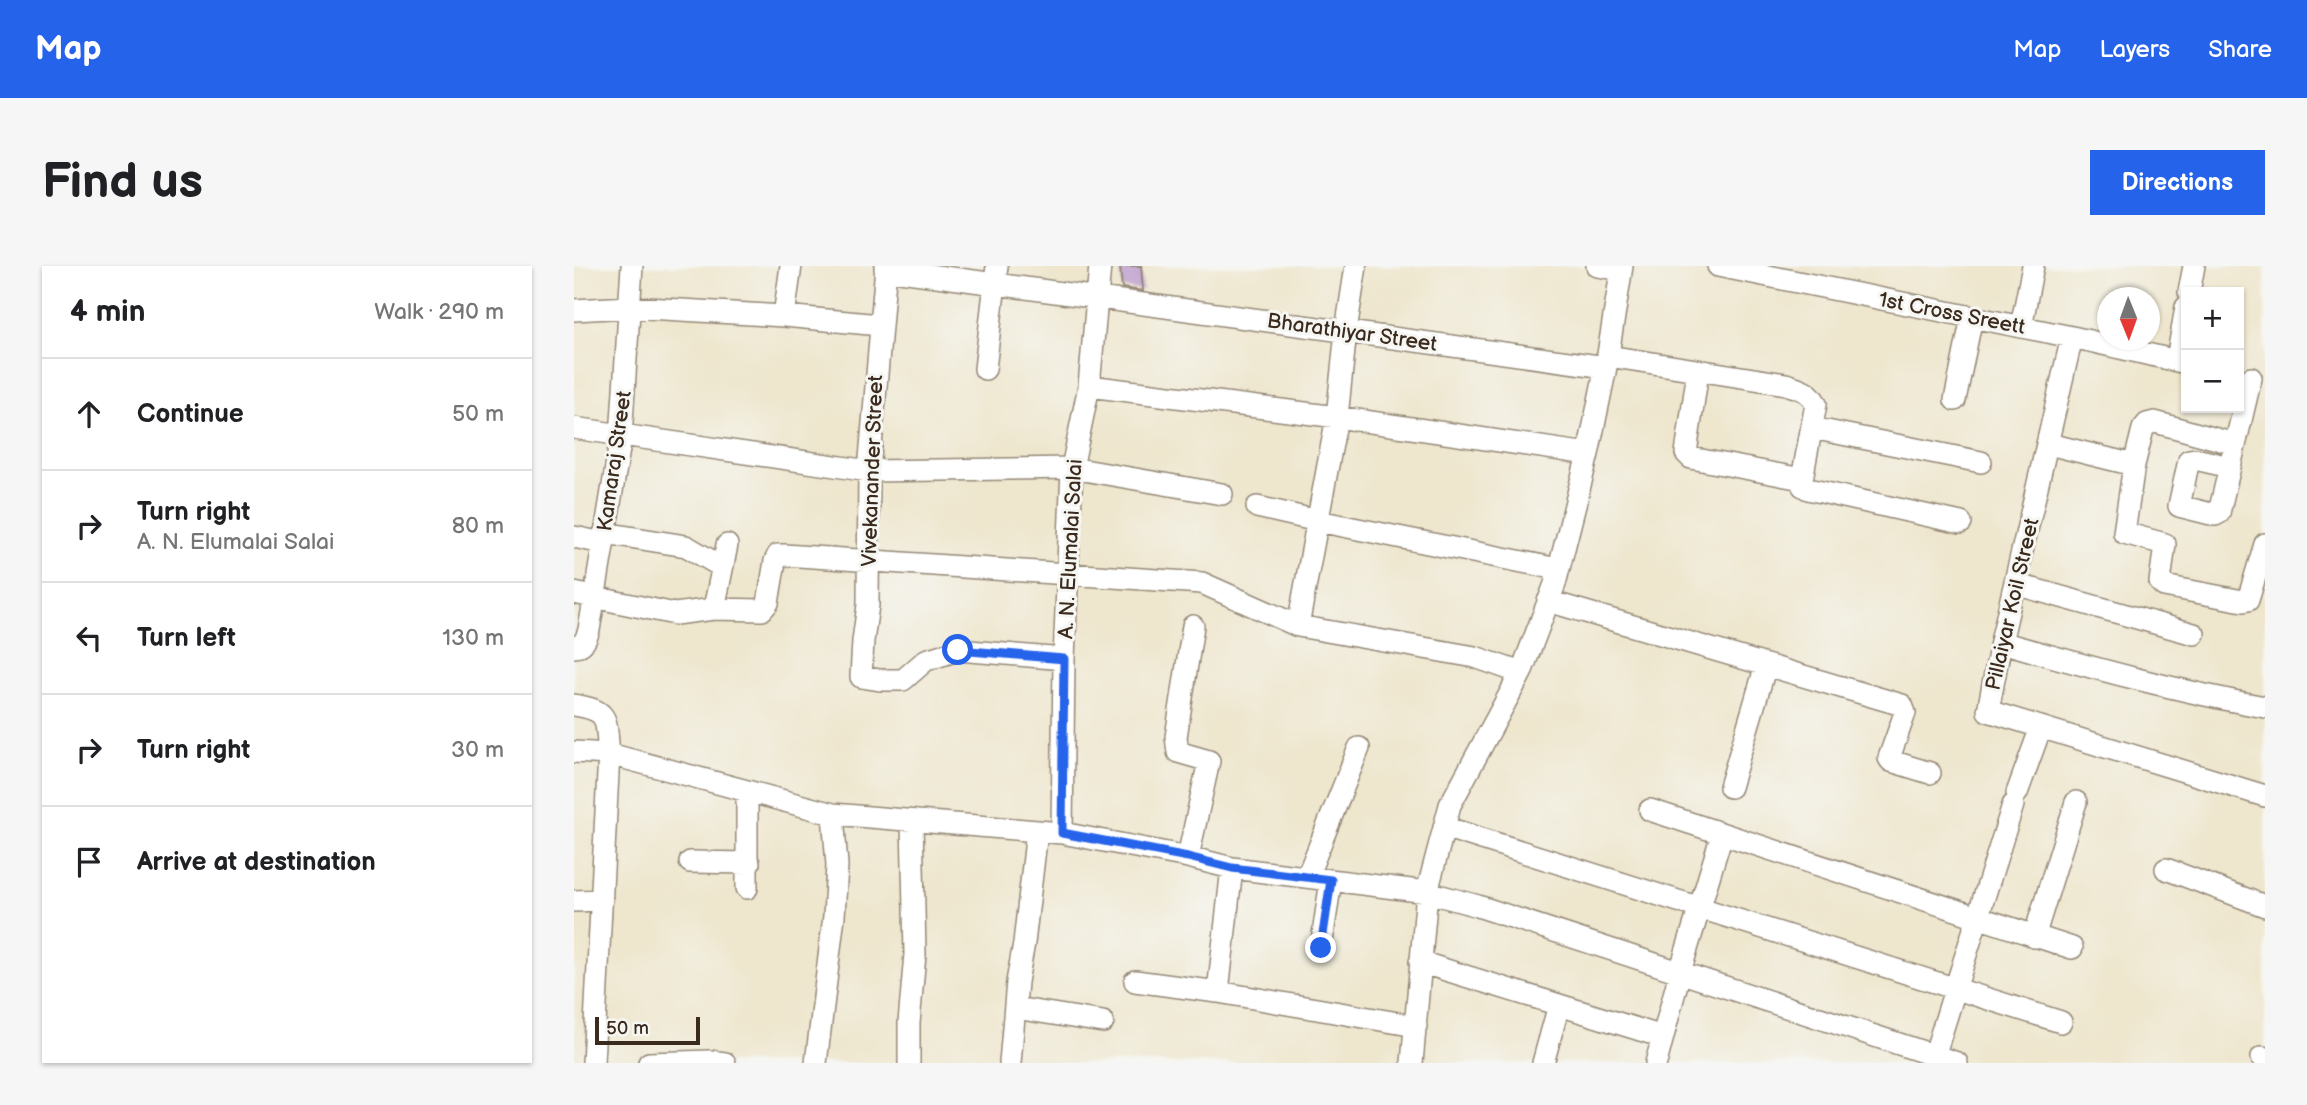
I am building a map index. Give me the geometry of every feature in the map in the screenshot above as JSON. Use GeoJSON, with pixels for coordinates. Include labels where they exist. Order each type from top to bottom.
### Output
{"type":"FeatureCollection","features":[{"type":"Feature","properties":{"kind":"street","name":"Kamaraj Street"},"geometry":{"type":"LineString","coordinates":[[574,647],[585,642],[583,596],[604,538],[621,436],[632,266]]}},
{"type":"Feature","properties":{"kind":"street"},"geometry":{"type":"LineString","coordinates":[[783,316],[790,266]]}},
{"type":"Feature","properties":{"kind":"street","name":"A. N. Elumalai Salai"},"geometry":{"type":"LineString","coordinates":[[1062,833],[1064,659],[1072,468],[1089,386],[1100,266]]}},
{"type":"Feature","properties":{"kind":"street"},"geometry":{"type":"LineString","coordinates":[[1298,626],[1337,417],[1356,266]]}},
{"type":"Feature","properties":{"kind":"street"},"geometry":{"type":"LineString","coordinates":[[1412,1063],[1427,892],[1450,805],[1521,673],[1558,569],[1588,454],[1607,362],[1622,268],[1597,266]]}},
{"type":"Feature","properties":{"kind":"street","name":"1st Cross Sreett"},"geometry":{"type":"LineString","coordinates":[[1718,266],[2072,337],[2181,362]]}},
{"type":"Feature","properties":{"kind":"street"},"geometry":{"type":"LineString","coordinates":[[2021,327],[2033,266]]}},
{"type":"Feature","properties":{"kind":"street"},"geometry":{"type":"LineString","coordinates":[[2190,287],[2194,266]]}},
{"type":"Feature","properties":{"kind":"street","name":"Bharathiyar Street"},"geometry":{"type":"LineString","coordinates":[[885,267],[997,275],[1098,299],[1346,331],[1698,371],[1786,384],[1807,391],[1816,404],[1802,479]]}},
{"type":"Feature","properties":{"kind":"street","name":"Vivekanander Street"},"geometry":{"type":"LineString","coordinates":[[885,267],[869,471],[868,605],[861,677],[903,680],[926,660],[958,650],[1064,659]]}},
{"type":"Feature","properties":{"kind":"street"},"geometry":{"type":"LineString","coordinates":[[985,369],[997,275]]}},
{"type":"Feature","properties":{"kind":"street"},"geometry":{"type":"LineString","coordinates":[[574,310],[629,307],[880,325]]}},
{"type":"Feature","properties":{"kind":"street"},"geometry":{"type":"LineString","coordinates":[[1955,400],[1972,317]]}},
{"type":"Feature","properties":{"kind":"street","name":"Pillaiyar Koil Street"},"geometry":{"type":"LineString","coordinates":[[2072,337],[2001,642],[1988,711],[2265,796]]}},
{"type":"Feature","properties":{"kind":"street"},"geometry":{"type":"LineString","coordinates":[[1698,371],[1686,453],[1691,458],[1802,479],[1803,486],[1808,489],[1961,523]]}},
{"type":"Feature","properties":{"kind":"street"},"geometry":{"type":"LineString","coordinates":[[2230,467],[2252,378]]}},
{"type":"Feature","properties":{"kind":"street"},"geometry":{"type":"LineString","coordinates":[[1089,386],[1337,417],[1588,454]]}},
{"type":"Feature","properties":{"kind":"street"},"geometry":{"type":"LineString","coordinates":[[2235,444],[2155,422],[2147,424],[2143,429],[2134,465],[2124,533],[2165,544],[2161,582],[2164,586],[2243,601],[2248,600],[2265,544]]}},
{"type":"Feature","properties":{"kind":"street"},"geometry":{"type":"LineString","coordinates":[[574,428],[869,471],[1072,468],[1222,494]]}},
{"type":"Feature","properties":{"kind":"street"},"geometry":{"type":"LineString","coordinates":[[1812,428],[1981,462]]}},
{"type":"Feature","properties":{"kind":"street"},"geometry":{"type":"LineString","coordinates":[[2049,444],[2134,465]]}},
{"type":"Feature","properties":{"kind":"street"},"geometry":{"type":"LineString","coordinates":[[1257,507],[1558,569]]}},
{"type":"Feature","properties":{"kind":"street"},"geometry":{"type":"LineString","coordinates":[[574,537],[686,546],[722,568]]}},
{"type":"Feature","properties":{"kind":"street"},"geometry":{"type":"LineString","coordinates":[[714,609],[727,545]]}},
{"type":"Feature","properties":{"kind":"street"},"geometry":{"type":"LineString","coordinates":[[583,596],[675,614],[714,609],[762,610],[768,603],[778,555],[1202,583],[1298,626],[1475,657],[1521,673]]}},
{"type":"Feature","properties":{"kind":"street"},"geometry":{"type":"LineString","coordinates":[[2015,584],[2194,634]]}},
{"type":"Feature","properties":{"kind":"street"},"geometry":{"type":"LineString","coordinates":[[1548,601],[1902,705],[1905,713],[1889,758],[1891,761],[1930,773]]}},
{"type":"Feature","properties":{"kind":"street"},"geometry":{"type":"LineString","coordinates":[[1188,857],[1209,761],[1178,752],[1176,737],[1194,626]]}},
{"type":"Feature","properties":{"kind":"street"},"geometry":{"type":"LineString","coordinates":[[2001,642],[2126,677],[2265,707]]}},
{"type":"Feature","properties":{"kind":"street"},"geometry":{"type":"LineString","coordinates":[[1730,787],[1766,665]]}},
{"type":"Feature","properties":{"kind":"street"},"geometry":{"type":"LineString","coordinates":[[574,705],[594,708],[601,712],[610,754],[593,1063]]}},
{"type":"Feature","properties":{"kind":"street"},"geometry":{"type":"LineString","coordinates":[[1933,1059],[2015,799],[2041,727]]}},
{"type":"Feature","properties":{"kind":"street"},"geometry":{"type":"LineString","coordinates":[[1307,877],[1359,748]]}},
{"type":"Feature","properties":{"kind":"street"},"geometry":{"type":"LineString","coordinates":[[574,752],[610,754],[833,814],[1062,833],[1232,868],[1427,892],[1680,972],[1933,1059],[1957,1063]]}},
{"type":"Feature","properties":{"kind":"street"},"geometry":{"type":"LineString","coordinates":[[747,792],[747,888]]}},
{"type":"Feature","properties":{"kind":"street"},"geometry":{"type":"LineString","coordinates":[[2034,937],[2076,802]]}},
{"type":"Feature","properties":{"kind":"street"},"geometry":{"type":"LineString","coordinates":[[1650,810],[1976,919],[2072,948]]}},
{"type":"Feature","properties":{"kind":"street"},"geometry":{"type":"LineString","coordinates":[[816,1063],[834,916],[837,865],[833,814]]}},
{"type":"Feature","properties":{"kind":"street"},"geometry":{"type":"LineString","coordinates":[[909,1063],[909,1023],[915,954],[912,821]]}},
{"type":"Feature","properties":{"kind":"street"},"geometry":{"type":"LineString","coordinates":[[1444,827],[2061,1022]]}},
{"type":"Feature","properties":{"kind":"street"},"geometry":{"type":"LineString","coordinates":[[1010,1063],[1037,831]]}},
{"type":"Feature","properties":{"kind":"street"},"geometry":{"type":"LineString","coordinates":[[1656,1063],[1680,972],[1722,834]]}},
{"type":"Feature","properties":{"kind":"street"},"geometry":{"type":"LineString","coordinates":[[690,862],[748,863]]}},
{"type":"Feature","properties":{"kind":"street"},"geometry":{"type":"LineString","coordinates":[[1218,992],[1232,868]]}},
{"type":"Feature","properties":{"kind":"street"},"geometry":{"type":"LineString","coordinates":[[2166,869],[2265,906]]}},
{"type":"Feature","properties":{"kind":"street"},"geometry":{"type":"LineString","coordinates":[[1321,948],[1331,880]]}},
{"type":"Feature","properties":{"kind":"street"},"geometry":{"type":"LineString","coordinates":[[574,901],[603,900]]}},
{"type":"Feature","properties":{"kind":"street"},"geometry":{"type":"LineString","coordinates":[[1420,962],[1663,1037]]}},
{"type":"Feature","properties":{"kind":"street"},"geometry":{"type":"LineString","coordinates":[[1135,981],[1218,992],[1416,1026]]}},
{"type":"Feature","properties":{"kind":"street"},"geometry":{"type":"LineString","coordinates":[[1543,1063],[1559,1005]]}},
{"type":"Feature","properties":{"kind":"street"},"geometry":{"type":"LineString","coordinates":[[1015,1008],[1102,1022]]}},
{"type":"Feature","properties":{"kind":"street"},"geometry":{"type":"LineString","coordinates":[[649,1063],[715,1062]]}},
{"type":"Feature","properties":{"kind":"building"},"geometry":{"type":"Polygon","coordinates":[[[1120,266],[1141,266],[1143,291],[1122,288],[1120,266]]]}},
{"type":"Feature","properties":{"kind":"route"},"geometry":{"type":"LineString","coordinates":[[958,650],[1064,659],[1062,833],[1232,868],[1331,880],[1321,948]]}}]}
